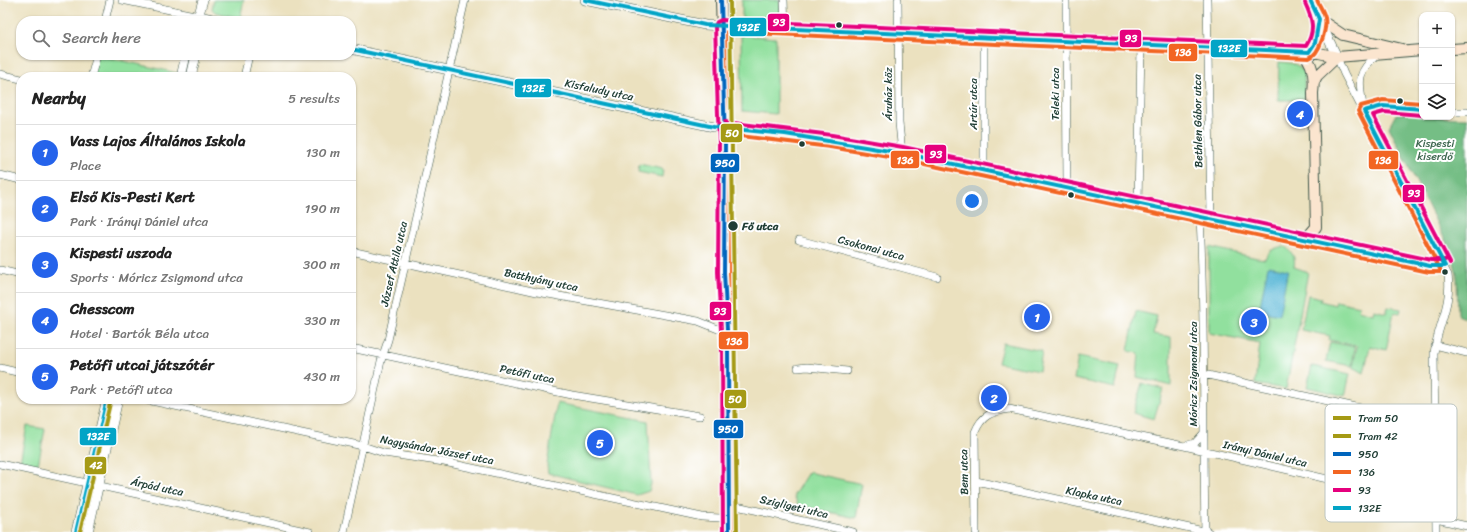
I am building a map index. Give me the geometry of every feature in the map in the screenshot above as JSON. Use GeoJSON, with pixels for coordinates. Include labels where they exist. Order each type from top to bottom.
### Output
{"type":"FeatureCollection","features":[{"type":"Feature","properties":{"kind":"main road"},"geometry":{"type":"LineString","coordinates":[[721,0],[729,532]]}},
{"type":"Feature","properties":{"kind":"main road"},"geometry":{"type":"LineString","coordinates":[[1306,52],[1314,43],[1319,19],[1343,35],[1414,50]]}},
{"type":"Feature","properties":{"kind":"main road"},"geometry":{"type":"LineString","coordinates":[[721,26],[1066,43],[1306,52],[1337,57],[1414,50]]}},
{"type":"Feature","properties":{"kind":"main road"},"geometry":{"type":"LineString","coordinates":[[1455,49],[1467,48]]}},
{"type":"Feature","properties":{"kind":"main road"},"geometry":{"type":"LineString","coordinates":[[724,128],[831,140],[902,153],[1301,237],[1309,235],[1316,227],[1314,82],[1306,52]]}},
{"type":"Feature","properties":{"kind":"main road"},"geometry":{"type":"LineString","coordinates":[[1314,82],[1317,76],[1337,57]]}},
{"type":"Feature","properties":{"kind":"street"},"geometry":{"type":"LineString","coordinates":[[106,16],[110,0]]}},
{"type":"Feature","properties":{"kind":"street"},"geometry":{"type":"LineString","coordinates":[[122,0],[186,16]]}},
{"type":"Feature","properties":{"kind":"street"},"geometry":{"type":"LineString","coordinates":[[199,16],[203,0]]}},
{"type":"Feature","properties":{"kind":"street","name":"József Attila utca"},"geometry":{"type":"LineString","coordinates":[[344,532],[464,0]]}},
{"type":"Feature","properties":{"kind":"street"},"geometry":{"type":"LineString","coordinates":[[585,0],[705,25],[721,26]]}},
{"type":"Feature","properties":{"kind":"street"},"geometry":{"type":"LineString","coordinates":[[784,0],[785,29]]}},
{"type":"Feature","properties":{"kind":"street","name":"Áruház köz"},"geometry":{"type":"LineString","coordinates":[[898,0],[899,123],[902,153]]}},
{"type":"Feature","properties":{"kind":"street","name":"Teleki utca"},"geometry":{"type":"LineString","coordinates":[[1066,0],[1067,188]]}},
{"type":"Feature","properties":{"kind":"street","name":"Bethlen Gábor utca"},"geometry":{"type":"LineString","coordinates":[[1207,0],[1211,218]]}},
{"type":"Feature","properties":{"kind":"street"},"geometry":{"type":"LineString","coordinates":[[1310,0],[1344,74],[1445,266],[1450,288],[1449,302],[1436,334],[1435,404]]}},
{"type":"Feature","properties":{"kind":"street","name":"Artúr utca"},"geometry":{"type":"LineString","coordinates":[[984,38],[984,171]]}},
{"type":"Feature","properties":{"kind":"street"},"geometry":{"type":"LineString","coordinates":[[1138,203],[1141,46]]}},
{"type":"Feature","properties":{"kind":"street","name":"Kisfaludy utca"},"geometry":{"type":"LineString","coordinates":[[356,50],[529,88],[724,128]]}},
{"type":"Feature","properties":{"kind":"street"},"geometry":{"type":"LineString","coordinates":[[1364,111],[1361,73],[1366,64],[1380,52]]}},
{"type":"Feature","properties":{"kind":"street"},"geometry":{"type":"LineString","coordinates":[[92,72],[95,60]]}},
{"type":"Feature","properties":{"kind":"street"},"geometry":{"type":"LineString","coordinates":[[182,72],[185,60]]}},
{"type":"Feature","properties":{"kind":"street"},"geometry":{"type":"LineString","coordinates":[[192,72],[195,60]]}},
{"type":"Feature","properties":{"kind":"street"},"geometry":{"type":"LineString","coordinates":[[245,72],[248,60]]}},
{"type":"Feature","properties":{"kind":"street"},"geometry":{"type":"LineString","coordinates":[[0,74],[16,78]]}},
{"type":"Feature","properties":{"kind":"street"},"geometry":{"type":"LineString","coordinates":[[1364,111],[1383,106],[1419,109]]}},
{"type":"Feature","properties":{"kind":"street"},"geometry":{"type":"LineString","coordinates":[[1455,112],[1467,112]]}},
{"type":"Feature","properties":{"kind":"street"},"geometry":{"type":"LineString","coordinates":[[0,175],[16,179]]}},
{"type":"Feature","properties":{"kind":"street","name":"Móricz Zsigmond utca"},"geometry":{"type":"LineString","coordinates":[[1200,216],[1204,313],[1203,434],[1206,532]]}},
{"type":"Feature","properties":{"kind":"street"},"geometry":{"type":"LineString","coordinates":[[1301,237],[1430,266],[1445,266]]}},
{"type":"Feature","properties":{"kind":"street","name":"Csokonai utca"},"geometry":{"type":"LineString","coordinates":[[799,240],[937,277]]}},
{"type":"Feature","properties":{"kind":"street","name":"Batthyány utca"},"geometry":{"type":"LineString","coordinates":[[356,251],[537,292],[698,321],[718,328],[727,329]]}},
{"type":"Feature","properties":{"kind":"street"},"geometry":{"type":"LineString","coordinates":[[0,270],[16,274]]}},
{"type":"Feature","properties":{"kind":"street"},"geometry":{"type":"LineString","coordinates":[[1435,345],[1467,353]]}},
{"type":"Feature","properties":{"kind":"street","name":"Petőfi utca"},"geometry":{"type":"LineString","coordinates":[[356,349],[572,395],[700,416]]}},
{"type":"Feature","properties":{"kind":"street"},"geometry":{"type":"LineString","coordinates":[[798,368],[807,367],[847,371]]}},
{"type":"Feature","properties":{"kind":"street"},"geometry":{"type":"LineString","coordinates":[[0,368],[16,372]]}},
{"type":"Feature","properties":{"kind":"street"},"geometry":{"type":"LineString","coordinates":[[1203,374],[1342,404]]}},
{"type":"Feature","properties":{"kind":"street"},"geometry":{"type":"LineString","coordinates":[[76,532],[106,404]]}},
{"type":"Feature","properties":{"kind":"street"},"geometry":{"type":"LineString","coordinates":[[88,532],[117,404]]}},
{"type":"Feature","properties":{"kind":"street","name":"Nagysándor József utca"},"geometry":{"type":"LineString","coordinates":[[166,404],[363,446],[384,452],[444,462],[702,517],[720,518],[729,511]]}},
{"type":"Feature","properties":{"kind":"street","name":"Irányi Dániel utca"},"geometry":{"type":"LineString","coordinates":[[986,414],[993,411],[1016,410],[1184,446],[1204,452],[1325,479]]}},
{"type":"Feature","properties":{"kind":"street","name":"Bem utca"},"geometry":{"type":"LineString","coordinates":[[976,532],[975,432],[986,414]]}},
{"type":"Feature","properties":{"kind":"street"},"geometry":{"type":"LineString","coordinates":[[1184,446],[1195,443],[1203,434]]}},
{"type":"Feature","properties":{"kind":"street","name":"Árpád utca"},"geometry":{"type":"LineString","coordinates":[[0,464],[310,532]]}},
{"type":"Feature","properties":{"kind":"street","name":"Klapka utca"},"geometry":{"type":"LineString","coordinates":[[976,481],[1206,532]]}},
{"type":"Feature","properties":{"kind":"street","name":"Szigligeti utca"},"geometry":{"type":"LineString","coordinates":[[729,511],[741,507],[853,532]]}},
{"type":"Feature","properties":{"kind":"street"},"geometry":{"type":"LineString","coordinates":[[1449,522],[1467,526]]}},
{"type":"Feature","properties":{"kind":"green space"},"geometry":{"type":"Polygon","coordinates":[[[214,0],[244,0],[240,16],[232,16],[215,12],[212,9],[214,0]]]}},
{"type":"Feature","properties":{"kind":"green space"},"geometry":{"type":"Polygon","coordinates":[[[742,0],[780,0],[781,21],[742,19],[742,0]]]}},
{"type":"Feature","properties":{"kind":"green space"},"geometry":{"type":"Polygon","coordinates":[[[741,35],[776,38],[776,114],[742,111],[741,35]]]}},
{"type":"Feature","properties":{"kind":"green space"},"geometry":{"type":"Polygon","coordinates":[[[96,60],[119,60],[173,72],[92,72],[96,60]]]}},
{"type":"Feature","properties":{"kind":"green space"},"geometry":{"type":"Polygon","coordinates":[[[1279,62],[1296,65],[1303,72],[1304,100],[1278,100],[1279,62]]]}},
{"type":"Feature","properties":{"kind":"green space","name":"Kispesti kiserdő"},"geometry":{"type":"Polygon","coordinates":[[[1396,114],[1419,114],[1419,120],[1455,120],[1455,118],[1467,118],[1467,319],[1458,315],[1457,275],[1452,254],[1389,127],[1396,114]]]}},
{"type":"Feature","properties":{"kind":"green space"},"geometry":{"type":"Polygon","coordinates":[[[639,164],[663,169],[662,177],[638,172],[639,164]]]}},
{"type":"Feature","properties":{"kind":"green space"},"geometry":{"type":"Polygon","coordinates":[[[1284,246],[1293,255],[1294,267],[1308,272],[1286,389],[1255,384],[1260,343],[1209,333],[1209,247],[1265,259],[1268,253],[1272,250],[1284,246]]]}},
{"type":"Feature","properties":{"kind":"green space"},"geometry":{"type":"Polygon","coordinates":[[[1308,295],[1321,298],[1320,301],[1335,305],[1336,301],[1359,306],[1358,310],[1373,314],[1374,310],[1386,313],[1388,307],[1401,309],[1400,313],[1394,312],[1386,350],[1370,346],[1364,373],[1353,367],[1357,346],[1329,340],[1330,336],[1301,330],[1308,295]]]}},
{"type":"Feature","properties":{"kind":"green space"},"geometry":{"type":"Polygon","coordinates":[[[1136,311],[1157,316],[1153,334],[1171,337],[1171,386],[1137,377],[1139,353],[1128,351],[1136,311]]]}},
{"type":"Feature","properties":{"kind":"green space"},"geometry":{"type":"Polygon","coordinates":[[[1330,342],[1355,347],[1352,366],[1326,361],[1330,342]]]}},
{"type":"Feature","properties":{"kind":"green space"},"geometry":{"type":"Polygon","coordinates":[[[1003,343],[1042,351],[1039,371],[998,363],[1003,343]]]}},
{"type":"Feature","properties":{"kind":"green space"},"geometry":{"type":"Polygon","coordinates":[[[1078,357],[1120,366],[1115,388],[1074,379],[1078,357]]]}},
{"type":"Feature","properties":{"kind":"green space"},"geometry":{"type":"Polygon","coordinates":[[[1312,366],[1350,374],[1345,396],[1307,387],[1312,366]]]}},
{"type":"Feature","properties":{"kind":"green space"},"geometry":{"type":"Polygon","coordinates":[[[1142,383],[1163,389],[1154,419],[1133,413],[1142,383]]]}},
{"type":"Feature","properties":{"kind":"green space"},"geometry":{"type":"Polygon","coordinates":[[[557,403],[648,421],[651,484],[649,491],[637,495],[548,473],[547,465],[557,403]]]}},
{"type":"Feature","properties":{"kind":"green space"},"geometry":{"type":"Polygon","coordinates":[[[27,426],[45,429],[38,465],[20,462],[27,426]]]}},
{"type":"Feature","properties":{"kind":"green space"},"geometry":{"type":"Polygon","coordinates":[[[810,471],[812,473],[862,484],[856,518],[798,505],[794,495],[810,471]]]}},
{"type":"Feature","properties":{"kind":"water"},"geometry":{"type":"Polygon","coordinates":[[[1268,266],[1288,270],[1279,315],[1259,311],[1268,266]]]}},
{"type":"Feature","properties":{"kind":"tram line","name":"50"},"geometry":{"type":"LineString","coordinates":[[730,0],[737,532]]}},
{"type":"Feature","properties":{"kind":"tram line","name":"42"},"geometry":{"type":"LineString","coordinates":[[80,532],[110,404]]}},
{"type":"Feature","properties":{"kind":"transit line","name":"132E"},"geometry":{"type":"LineString","coordinates":[[585,0],[705,25],[1309,52],[1315,43],[1319,19],[1310,0]]}},
{"type":"Feature","properties":{"kind":"transit line","name":"950"},"geometry":{"type":"LineString","coordinates":[[721,0],[725,144],[724,272],[728,349],[729,532]]}},
{"type":"Feature","properties":{"kind":"transit line","name":"136"},"geometry":{"type":"LineString","coordinates":[[735,532],[734,349],[730,272],[731,144],[727,32],[1309,58],[1313,56],[1319,46],[1325,28],[1323,11],[1317,0]]}},
{"type":"Feature","properties":{"kind":"transit line","name":"93"},"geometry":{"type":"LineString","coordinates":[[723,532],[722,349],[718,272],[719,144],[715,26],[717,22],[721,20],[1306,46],[1311,35],[1312,24],[1310,14],[1305,3]]}},
{"type":"Feature","properties":{"kind":"transit line","name":"132E"},"geometry":{"type":"LineString","coordinates":[[356,50],[714,127],[785,134],[902,153],[1430,266],[1445,266]]}},
{"type":"Feature","properties":{"kind":"transit line","name":"136"},"geometry":{"type":"LineString","coordinates":[[1419,103],[1383,100],[1361,106],[1358,111],[1440,269]]}},
{"type":"Feature","properties":{"kind":"transit line","name":"132E"},"geometry":{"type":"LineString","coordinates":[[1419,109],[1383,106],[1364,111],[1445,266]]}},
{"type":"Feature","properties":{"kind":"transit line","name":"93"},"geometry":{"type":"LineString","coordinates":[[1419,115],[1384,112],[1373,115],[1450,263]]}},
{"type":"Feature","properties":{"kind":"transit line","name":"93"},"geometry":{"type":"LineString","coordinates":[[725,122],[832,135],[903,147],[1431,260],[1445,260]]}},
{"type":"Feature","properties":{"kind":"transit line","name":"136"},"geometry":{"type":"LineString","coordinates":[[723,134],[830,147],[901,159],[1429,272],[1445,272]]}},
{"type":"Feature","properties":{"kind":"transit line","name":"132E"},"geometry":{"type":"LineString","coordinates":[[76,532],[106,404]]}},
{"type":"Feature","properties":{"kind":"place","name":"Chesscom"},"geometry":{"type":"Point","coordinates":[1300,114]}},
{"type":"Feature","properties":{"kind":"place","name":"Fő utca"},"geometry":{"type":"Point","coordinates":[733,226]}},
{"type":"Feature","properties":{"kind":"place","name":"Vass Lajos Általános Iskola"},"geometry":{"type":"Point","coordinates":[1037,317]}},
{"type":"Feature","properties":{"kind":"place","name":"Kispesti uszoda"},"geometry":{"type":"Point","coordinates":[1254,322]}},
{"type":"Feature","properties":{"kind":"place","name":"Első Kis-Pesti Kert"},"geometry":{"type":"Point","coordinates":[994,398]}},
{"type":"Feature","properties":{"kind":"place","name":"Petőfi utcai játszótér"},"geometry":{"type":"Point","coordinates":[600,443]}}]}
